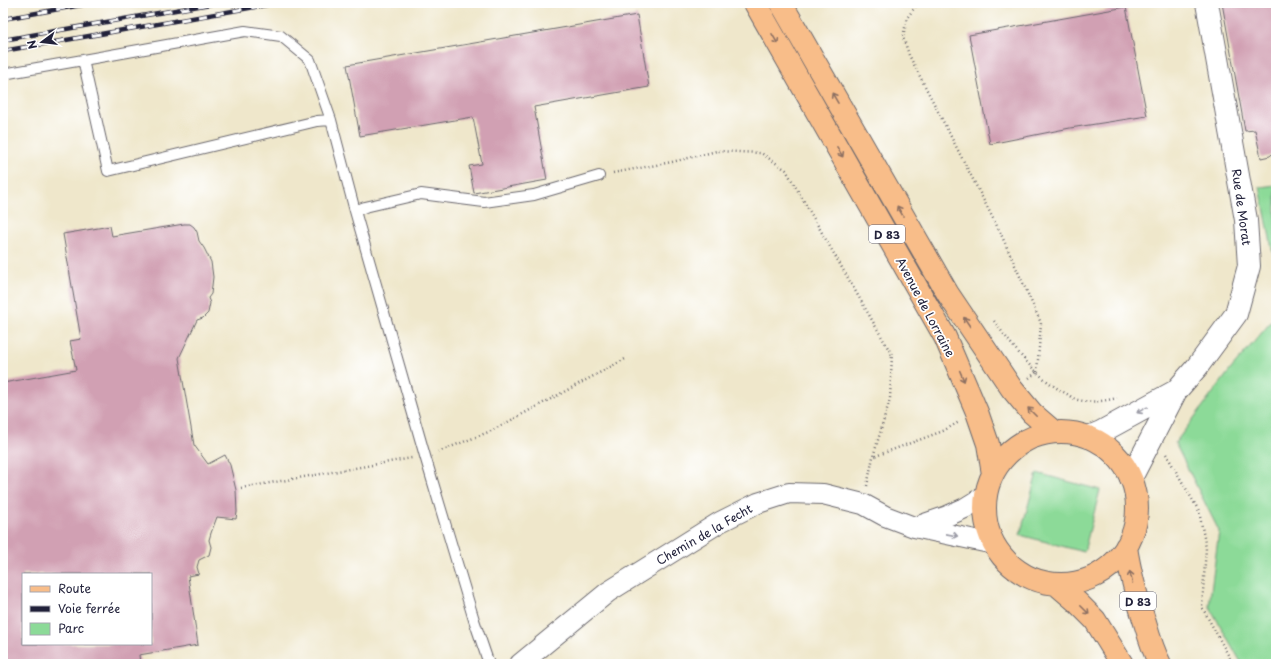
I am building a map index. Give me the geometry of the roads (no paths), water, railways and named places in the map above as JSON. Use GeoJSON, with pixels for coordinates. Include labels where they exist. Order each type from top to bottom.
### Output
{"type":"FeatureCollection","features":[{"type":"Feature","properties":{"kind":"main road","name":"Avenue de Lorraine"},"geometry":{"type":"LineString","coordinates":[[781,3],[948,294],[1012,389],[1032,413],[1054,432]]}},
{"type":"Feature","properties":{"kind":"main road","name":"Avenue de Lorraine"},"geometry":{"type":"LineString","coordinates":[[755,4],[945,337],[977,412],[988,444],[993,474]]}},
{"type":"Feature","properties":{"kind":"main road"},"geometry":{"type":"LineString","coordinates":[[1054,432],[1072,432],[1089,437],[1106,446],[1121,460],[1131,478],[1137,501],[1137,507],[1135,525],[1126,547],[1113,564],[1096,576],[1076,583],[1056,584],[1031,578],[1010,564],[994,544],[986,520],[986,495],[993,474],[1008,453],[1029,438],[1054,432]]}},
{"type":"Feature","properties":{"kind":"main road","name":"D 83"},"geometry":{"type":"LineString","coordinates":[[1126,547],[1129,569],[1135,591],[1155,654],[1160,664]]}},
{"type":"Feature","properties":{"kind":"main road"},"geometry":{"type":"LineString","coordinates":[[1056,584],[1095,620],[1122,664]]}},
{"type":"Feature","properties":{"kind":"street","name":"Rue de Morat"},"geometry":{"type":"LineString","coordinates":[[1131,478],[1176,391],[1197,367],[1236,314],[1249,266],[1246,220],[1207,3]]}},
{"type":"Feature","properties":{"kind":"street","name":"Rue de Morat"},"geometry":{"type":"LineString","coordinates":[[1089,437],[1176,391]]}},
{"type":"Feature","properties":{"kind":"street","name":"Chemin de la Fecht"},"geometry":{"type":"LineString","coordinates":[[520,664],[608,592],[720,522],[758,502],[789,493],[823,494],[863,504],[885,516],[914,527],[994,544]]}},
{"type":"Feature","properties":{"kind":"street"},"geometry":{"type":"LineString","coordinates":[[914,527],[945,517],[965,508],[986,495]]}},
{"type":"Feature","properties":{"kind":"lane"},"geometry":{"type":"LineString","coordinates":[[3,74],[245,31],[281,36],[310,60],[331,120],[355,211],[426,456],[474,620],[489,664]]}},
{"type":"Feature","properties":{"kind":"lane"},"geometry":{"type":"LineString","coordinates":[[83,60],[108,171],[317,121],[331,120]]}},
{"type":"Feature","properties":{"kind":"lane"},"geometry":{"type":"LineString","coordinates":[[355,211],[365,207],[421,194],[484,202],[534,194],[599,176]]}},
{"type":"Feature","properties":{"kind":"railway"},"geometry":{"type":"LineString","coordinates":[[3,4],[9,3]]}},
{"type":"Feature","properties":{"kind":"railway"},"geometry":{"type":"LineString","coordinates":[[3,19],[93,3]]}},
{"type":"Feature","properties":{"kind":"railway"},"geometry":{"type":"LineString","coordinates":[[3,40],[216,3]]}},
{"type":"Feature","properties":{"kind":"railway"},"geometry":{"type":"LineString","coordinates":[[3,51],[278,3]]}}]}
